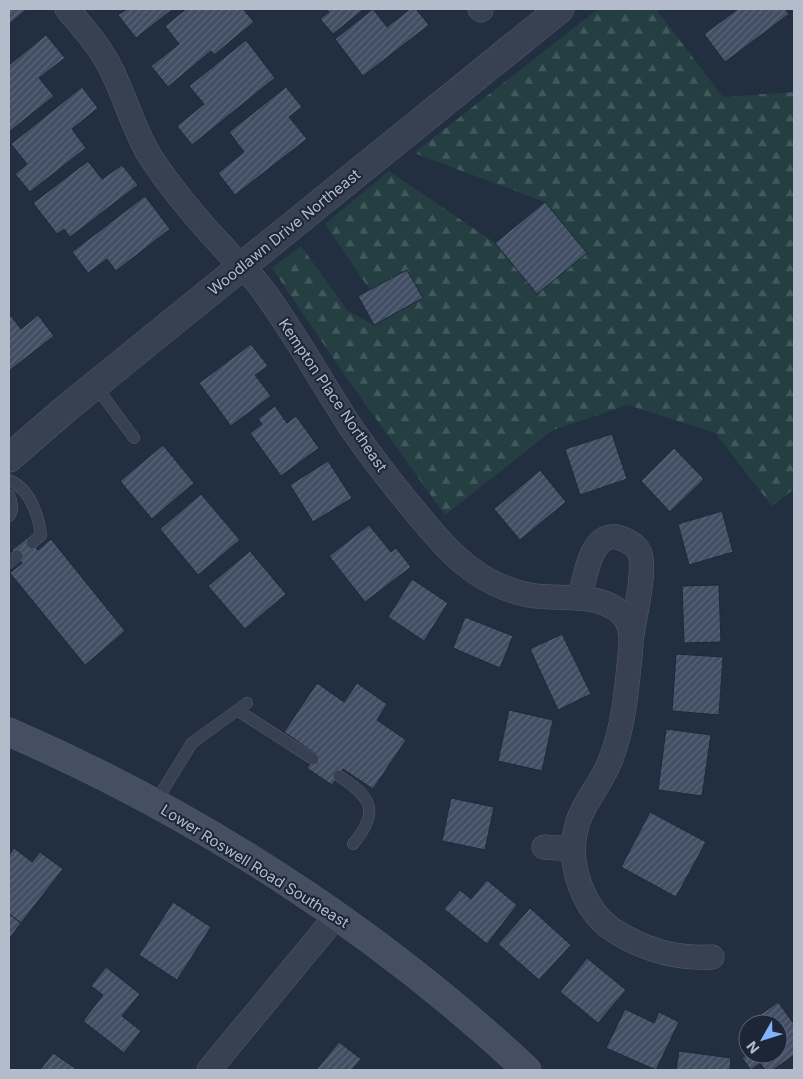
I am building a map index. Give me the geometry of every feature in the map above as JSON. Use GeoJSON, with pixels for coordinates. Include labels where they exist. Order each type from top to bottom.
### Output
{"type":"FeatureCollection","features":[{"type":"Feature","properties":{"kind":"main road","name":"Lower Roswell Road Southeast"},"geometry":{"type":"LineString","coordinates":[[9,732],[69,758],[155,804],[237,852],[337,916],[435,989],[527,1070]]}},
{"type":"Feature","properties":{"kind":"street","name":"Kempton Place Northeast"},"geometry":{"type":"LineString","coordinates":[[68,9],[109,65],[146,150],[212,236],[259,285],[372,456],[438,538],[472,570],[509,589],[529,595],[580,598],[603,603],[624,617],[632,635]]}},
{"type":"Feature","properties":{"kind":"street","name":"Woodlawn Drive Northeast"},"geometry":{"type":"LineString","coordinates":[[9,458],[242,266],[560,9]]}},
{"type":"Feature","properties":{"kind":"street"},"geometry":{"type":"LineString","coordinates":[[580,598],[588,563],[592,551],[598,543],[612,537],[622,538],[634,544],[641,556],[641,569],[632,635],[626,702],[619,734],[604,777],[576,825],[572,849],[577,877],[587,899],[604,924],[626,939],[657,952],[688,958],[712,957]]}},
{"type":"Feature","properties":{"kind":"street"},"geometry":{"type":"LineString","coordinates":[[544,847],[572,849]]}},
{"type":"Feature","properties":{"kind":"street"},"geometry":{"type":"LineString","coordinates":[[209,1070],[337,916]]}},
{"type":"Feature","properties":{"kind":"lane"},"geometry":{"type":"LineString","coordinates":[[95,386],[134,438]]}},
{"type":"Feature","properties":{"kind":"lane"},"geometry":{"type":"LineString","coordinates":[[9,480],[17,484],[38,513],[41,536],[32,543]]}},
{"type":"Feature","properties":{"kind":"lane"},"geometry":{"type":"LineString","coordinates":[[9,495],[12,503],[12,512],[9,516]]}},
{"type":"Feature","properties":{"kind":"lane"},"geometry":{"type":"LineString","coordinates":[[155,804],[192,743],[242,706],[312,759]]}},
{"type":"Feature","properties":{"kind":"lane"},"geometry":{"type":"LineString","coordinates":[[339,776],[360,790],[368,800],[367,822],[362,833],[352,844]]}},
{"type":"Feature","properties":{"kind":"green space"},"geometry":{"type":"Polygon","coordinates":[[[598,9],[656,9],[723,97],[794,92],[794,489],[772,506],[715,433],[628,405],[553,430],[445,515],[346,377],[272,268],[301,246],[348,311],[374,325],[422,299],[407,270],[370,290],[325,224],[389,171],[495,243],[538,293],[587,253],[545,202],[414,153],[598,9]]]}},
{"type":"Feature","properties":{"kind":"building"},"geometry":{"type":"Polygon","coordinates":[[[9,9],[27,9],[9,24],[9,9]]]}},
{"type":"Feature","properties":{"kind":"building"},"geometry":{"type":"Polygon","coordinates":[[[127,9],[173,9],[136,38],[118,15],[127,9]]]}},
{"type":"Feature","properties":{"kind":"building"},"geometry":{"type":"Polygon","coordinates":[[[186,9],[243,9],[254,22],[214,55],[211,51],[168,87],[151,66],[179,44],[165,26],[186,9]]]}},
{"type":"Feature","properties":{"kind":"building"},"geometry":{"type":"Polygon","coordinates":[[[326,9],[364,9],[333,34],[320,19],[329,12],[326,9]]]}},
{"type":"Feature","properties":{"kind":"building"},"geometry":{"type":"Polygon","coordinates":[[[373,9],[387,27],[410,9],[416,9],[429,25],[363,76],[335,39],[373,9]]]}},
{"type":"Feature","properties":{"kind":"building"},"geometry":{"type":"Polygon","coordinates":[[[738,9],[785,9],[789,14],[725,62],[704,34],[738,9]]]}},
{"type":"Feature","properties":{"kind":"building"},"geometry":{"type":"Polygon","coordinates":[[[46,35],[65,58],[39,78],[54,96],[9,132],[9,65],[46,35]]]}},
{"type":"Feature","properties":{"kind":"building"},"geometry":{"type":"Polygon","coordinates":[[[246,40],[275,78],[192,145],[177,126],[204,104],[189,86],[246,40]]]}},
{"type":"Feature","properties":{"kind":"building"},"geometry":{"type":"Polygon","coordinates":[[[82,87],[98,108],[72,129],[86,148],[30,192],[15,174],[27,164],[11,144],[82,87]]]}},
{"type":"Feature","properties":{"kind":"building"},"geometry":{"type":"Polygon","coordinates":[[[286,87],[302,107],[289,117],[307,139],[235,195],[218,173],[244,152],[229,132],[286,87]]]}},
{"type":"Feature","properties":{"kind":"building"},"geometry":{"type":"Polygon","coordinates":[[[88,161],[102,179],[122,165],[138,185],[70,237],[64,229],[57,234],[33,203],[88,161]]]}},
{"type":"Feature","properties":{"kind":"building"},"geometry":{"type":"Polygon","coordinates":[[[145,196],[170,229],[116,271],[107,259],[88,273],[72,252],[145,196]]]}},
{"type":"Feature","properties":{"kind":"building"},"geometry":{"type":"Polygon","coordinates":[[[545,202],[587,253],[537,294],[495,243],[545,202]]]}},
{"type":"Feature","properties":{"kind":"building"},"geometry":{"type":"Polygon","coordinates":[[[407,270],[423,298],[374,325],[358,296],[407,270]]]}},
{"type":"Feature","properties":{"kind":"building"},"geometry":{"type":"Polygon","coordinates":[[[38,315],[54,336],[9,371],[9,317],[11,316],[21,329],[38,315]]]}},
{"type":"Feature","properties":{"kind":"building"},"geometry":{"type":"Polygon","coordinates":[[[251,344],[268,366],[255,375],[271,396],[231,426],[199,383],[251,344]]]}},
{"type":"Feature","properties":{"kind":"building"},"geometry":{"type":"Polygon","coordinates":[[[275,406],[287,423],[296,416],[319,448],[281,476],[250,433],[262,424],[258,419],[275,406]]]}},
{"type":"Feature","properties":{"kind":"building"},"geometry":{"type":"Polygon","coordinates":[[[612,434],[627,479],[580,495],[565,449],[612,434]]]}},
{"type":"Feature","properties":{"kind":"building"},"geometry":{"type":"Polygon","coordinates":[[[163,445],[194,483],[152,519],[120,481],[163,445]]]}},
{"type":"Feature","properties":{"kind":"building"},"geometry":{"type":"Polygon","coordinates":[[[674,448],[704,479],[670,512],[641,481],[674,448]]]}},
{"type":"Feature","properties":{"kind":"building"},"geometry":{"type":"Polygon","coordinates":[[[328,461],[352,498],[313,522],[290,485],[328,461]]]}},
{"type":"Feature","properties":{"kind":"building"},"geometry":{"type":"Polygon","coordinates":[[[540,470],[566,502],[520,540],[494,509],[540,470]]]}},
{"type":"Feature","properties":{"kind":"building"},"geometry":{"type":"Polygon","coordinates":[[[201,494],[240,540],[198,575],[160,529],[201,494]]]}},
{"type":"Feature","properties":{"kind":"building"},"geometry":{"type":"Polygon","coordinates":[[[722,511],[733,552],[689,565],[678,524],[722,511]]]}},
{"type":"Feature","properties":{"kind":"building"},"geometry":{"type":"Polygon","coordinates":[[[369,525],[391,552],[396,548],[411,567],[365,602],[329,556],[369,525]]]}},
{"type":"Feature","properties":{"kind":"building"},"geometry":{"type":"Polygon","coordinates":[[[27,538],[38,550],[51,539],[125,631],[85,665],[10,573],[22,563],[12,550],[27,538]]]}},
{"type":"Feature","properties":{"kind":"building"},"geometry":{"type":"Polygon","coordinates":[[[250,551],[286,594],[245,629],[208,586],[250,551]]]}},
{"type":"Feature","properties":{"kind":"building"},"geometry":{"type":"Polygon","coordinates":[[[412,579],[448,603],[424,641],[388,617],[412,579]]]}},
{"type":"Feature","properties":{"kind":"building"},"geometry":{"type":"Polygon","coordinates":[[[719,585],[721,642],[684,643],[682,586],[719,585]]]}},
{"type":"Feature","properties":{"kind":"building"},"geometry":{"type":"Polygon","coordinates":[[[465,617],[513,636],[500,668],[453,648],[465,617]]]}},
{"type":"Feature","properties":{"kind":"building"},"geometry":{"type":"Polygon","coordinates":[[[562,634],[591,694],[558,710],[530,649],[562,634]]]}},
{"type":"Feature","properties":{"kind":"building"},"geometry":{"type":"Polygon","coordinates":[[[676,654],[723,657],[719,715],[672,711],[676,654]]]}},
{"type":"Feature","properties":{"kind":"building"},"geometry":{"type":"Polygon","coordinates":[[[317,683],[344,702],[357,683],[387,704],[377,720],[406,740],[373,789],[343,769],[332,785],[307,768],[316,754],[284,732],[317,683]]]}},
{"type":"Feature","properties":{"kind":"building"},"geometry":{"type":"Polygon","coordinates":[[[509,710],[553,720],[542,771],[498,761],[509,710]]]}},
{"type":"Feature","properties":{"kind":"building"},"geometry":{"type":"Polygon","coordinates":[[[666,729],[711,735],[702,796],[658,790],[666,729]]]}},
{"type":"Feature","properties":{"kind":"building"},"geometry":{"type":"Polygon","coordinates":[[[451,798],[494,807],[485,850],[442,841],[451,798]]]}},
{"type":"Feature","properties":{"kind":"building"},"geometry":{"type":"Polygon","coordinates":[[[650,812],[706,842],[676,897],[621,867],[650,812]]]}},
{"type":"Feature","properties":{"kind":"building"},"geometry":{"type":"Polygon","coordinates":[[[14,848],[32,862],[40,852],[63,869],[21,923],[9,914],[9,855],[14,848]]]}},
{"type":"Feature","properties":{"kind":"building"},"geometry":{"type":"Polygon","coordinates":[[[487,880],[517,905],[487,944],[444,909],[460,890],[471,899],[487,880]]]}},
{"type":"Feature","properties":{"kind":"building"},"geometry":{"type":"Polygon","coordinates":[[[173,902],[211,927],[177,980],[139,955],[173,902]]]}},
{"type":"Feature","properties":{"kind":"building"},"geometry":{"type":"Polygon","coordinates":[[[530,908],[571,945],[539,980],[498,944],[530,908]]]}},
{"type":"Feature","properties":{"kind":"building"},"geometry":{"type":"Polygon","coordinates":[[[9,914],[21,923],[9,939],[9,914]]]}},
{"type":"Feature","properties":{"kind":"building"},"geometry":{"type":"Polygon","coordinates":[[[587,958],[626,990],[598,1023],[560,992],[587,958]]]}},
{"type":"Feature","properties":{"kind":"building"},"geometry":{"type":"Polygon","coordinates":[[[106,967],[140,994],[122,1016],[141,1031],[124,1053],[83,1021],[103,995],[91,986],[106,967]]]}},
{"type":"Feature","properties":{"kind":"building"},"geometry":{"type":"Polygon","coordinates":[[[778,1002],[787,1014],[761,1014],[778,1002]]]}},
{"type":"Feature","properties":{"kind":"building"},"geometry":{"type":"Polygon","coordinates":[[[625,1009],[654,1023],[659,1012],[679,1022],[656,1070],[606,1048],[625,1009]]]}},
{"type":"Feature","properties":{"kind":"building"},"geometry":{"type":"Polygon","coordinates":[[[788,1016],[794,1024],[794,1055],[788,1059],[788,1016]]]}},
{"type":"Feature","properties":{"kind":"building"},"geometry":{"type":"Polygon","coordinates":[[[339,1042],[361,1059],[352,1070],[316,1070],[339,1042]]]}},
{"type":"Feature","properties":{"kind":"building"},"geometry":{"type":"Polygon","coordinates":[[[679,1051],[731,1058],[730,1070],[676,1070],[679,1051]]]}},
{"type":"Feature","properties":{"kind":"building"},"geometry":{"type":"Polygon","coordinates":[[[53,1053],[78,1070],[40,1070],[53,1053]]]}},
{"type":"Feature","properties":{"kind":"building"},"geometry":{"type":"Polygon","coordinates":[[[746,1064],[759,1064],[751,1070],[746,1064]]]}},
{"type":"Feature","properties":{"kind":"building"},"geometry":{"type":"Polygon","coordinates":[[[761,1064],[781,1064],[773,1070],[765,1070],[761,1064]]]}}]}
